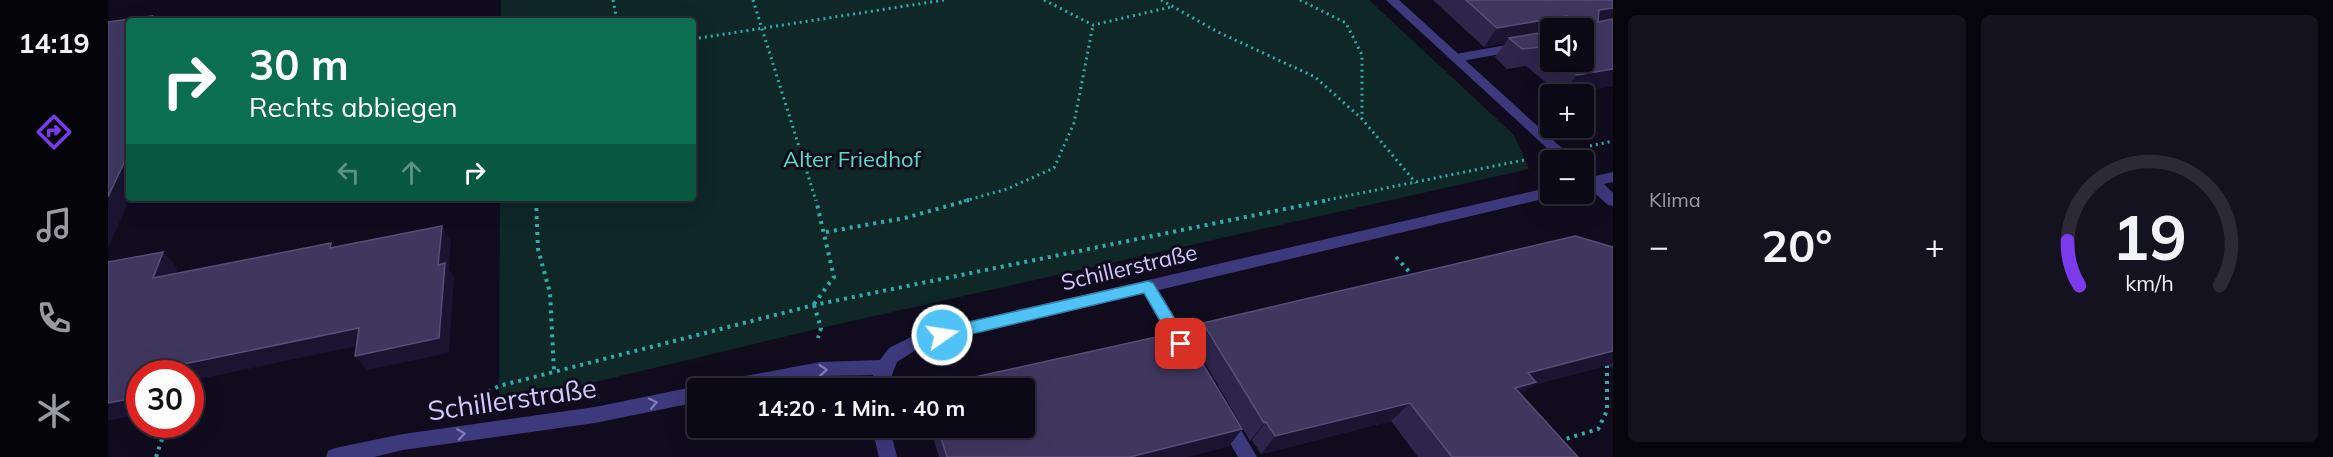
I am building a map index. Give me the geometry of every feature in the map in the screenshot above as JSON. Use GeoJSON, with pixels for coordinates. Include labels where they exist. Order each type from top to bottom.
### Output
{"type":"FeatureCollection","features":[{"type":"Feature","properties":{"kind":"street"},"geometry":{"type":"LineString","coordinates":[[1392,0],[1556,150]]}},
{"type":"Feature","properties":{"kind":"street"},"geometry":{"type":"LineString","coordinates":[[1456,58],[1540,43]]}},
{"type":"Feature","properties":{"kind":"street"},"geometry":{"type":"LineString","coordinates":[[1594,179],[1613,177]]}},
{"type":"Feature","properties":{"kind":"street"},"geometry":{"type":"LineString","coordinates":[[1594,186],[1613,201]]}},
{"type":"Feature","properties":{"kind":"street","name":"Schillerstraße"},"geometry":{"type":"LineString","coordinates":[[883,367],[894,352],[919,340],[1540,195]]}},
{"type":"Feature","properties":{"kind":"street"},"geometry":{"type":"LineString","coordinates":[[1148,287],[1195,367]]}},
{"type":"Feature","properties":{"kind":"street"},"geometry":{"type":"LineString","coordinates":[[775,378],[820,369],[883,367],[880,378]]}},
{"type":"Feature","properties":{"kind":"street","name":"Schillerstraße"},"geometry":{"type":"LineString","coordinates":[[335,457],[403,442],[595,415],[687,396]]}},
{"type":"Feature","properties":{"kind":"street"},"geometry":{"type":"LineString","coordinates":[[1218,407],[1248,457]]}},
{"type":"Feature","properties":{"kind":"street"},"geometry":{"type":"LineString","coordinates":[[883,438],[888,457]]}},
{"type":"Feature","properties":{"kind":"path"},"geometry":{"type":"LineString","coordinates":[[613,0],[616,18]]}},
{"type":"Feature","properties":{"kind":"path"},"geometry":{"type":"LineString","coordinates":[[753,0],[826,232],[834,277],[814,305]]}},
{"type":"Feature","properties":{"kind":"path"},"geometry":{"type":"LineString","coordinates":[[696,39],[944,0]]}},
{"type":"Feature","properties":{"kind":"path"},"geometry":{"type":"LineString","coordinates":[[1044,0],[1093,25],[1172,7]]}},
{"type":"Feature","properties":{"kind":"path"},"geometry":{"type":"LineString","coordinates":[[1161,0],[1218,32],[1315,77],[1362,119],[1417,184]]}},
{"type":"Feature","properties":{"kind":"path"},"geometry":{"type":"LineString","coordinates":[[1300,0],[1346,23],[1362,56],[1362,119]]}},
{"type":"Feature","properties":{"kind":"path"},"geometry":{"type":"LineString","coordinates":[[826,232],[916,215],[1007,189],[1054,168],[1074,123],[1093,25]]}},
{"type":"Feature","properties":{"kind":"path"},"geometry":{"type":"LineString","coordinates":[[471,400],[500,386],[554,370],[814,305],[1131,239],[1540,161]]}},
{"type":"Feature","properties":{"kind":"path"},"geometry":{"type":"LineString","coordinates":[[536,201],[538,249],[550,293],[554,370]]}},
{"type":"Feature","properties":{"kind":"path"},"geometry":{"type":"LineString","coordinates":[[1376,233],[1414,277]]}},
{"type":"Feature","properties":{"kind":"path"},"geometry":{"type":"LineString","coordinates":[[1559,450],[1552,443],[1598,429],[1607,411],[1607,354]]}},
{"type":"Feature","properties":{"kind":"path"},"geometry":{"type":"LineString","coordinates":[[156,457],[162,438]]}},
{"type":"Feature","properties":{"kind":"green space","name":"Alter Friedhof"},"geometry":{"type":"Polygon","coordinates":[[[501,0],[1369,0],[1514,135],[1529,169],[821,328],[499,405],[500,201],[696,201],[696,18],[501,18],[501,0]]]}},
{"type":"Feature","properties":{"kind":"building"},"geometry":{"type":"Polygon","coordinates":[[[1466,0],[1613,0],[1613,8],[1599,10],[1598,22],[1613,19],[1613,69],[1577,75],[1573,72],[1594,72],[1594,18],[1567,18],[1567,16],[1540,18],[1540,21],[1497,28],[1466,0]]]}},
{"type":"Feature","properties":{"kind":"building"},"geometry":{"type":"Polygon","coordinates":[[[126,20],[126,158],[108,197],[108,22],[126,20]]]}},
{"type":"Feature","properties":{"kind":"building"},"geometry":{"type":"Polygon","coordinates":[[[1540,33],[1540,47],[1522,49],[1509,38],[1540,33]]]}},
{"type":"Feature","properties":{"kind":"building"},"geometry":{"type":"Polygon","coordinates":[[[442,226],[438,265],[445,263],[439,338],[355,356],[359,328],[204,360],[126,360],[126,400],[108,403],[108,262],[163,252],[153,278],[331,243],[330,248],[442,226]]]}},
{"type":"Feature","properties":{"kind":"building"},"geometry":{"type":"Polygon","coordinates":[[[1575,236],[1613,247],[1613,351],[1528,373],[1536,382],[1515,388],[1578,457],[1452,457],[1410,403],[1275,436],[1266,422],[1264,423],[1203,323],[1575,236]]]}},
{"type":"Feature","properties":{"kind":"building"},"geometry":{"type":"Polygon","coordinates":[[[1183,331],[1242,429],[1130,457],[947,457],[941,438],[1035,438],[1035,378],[970,378],[1183,331]]]}},
{"type":"Feature","properties":{"kind":"route"},"geometry":{"type":"LineString","coordinates":[[942,335],[1148,287],[1181,344]]}}]}
